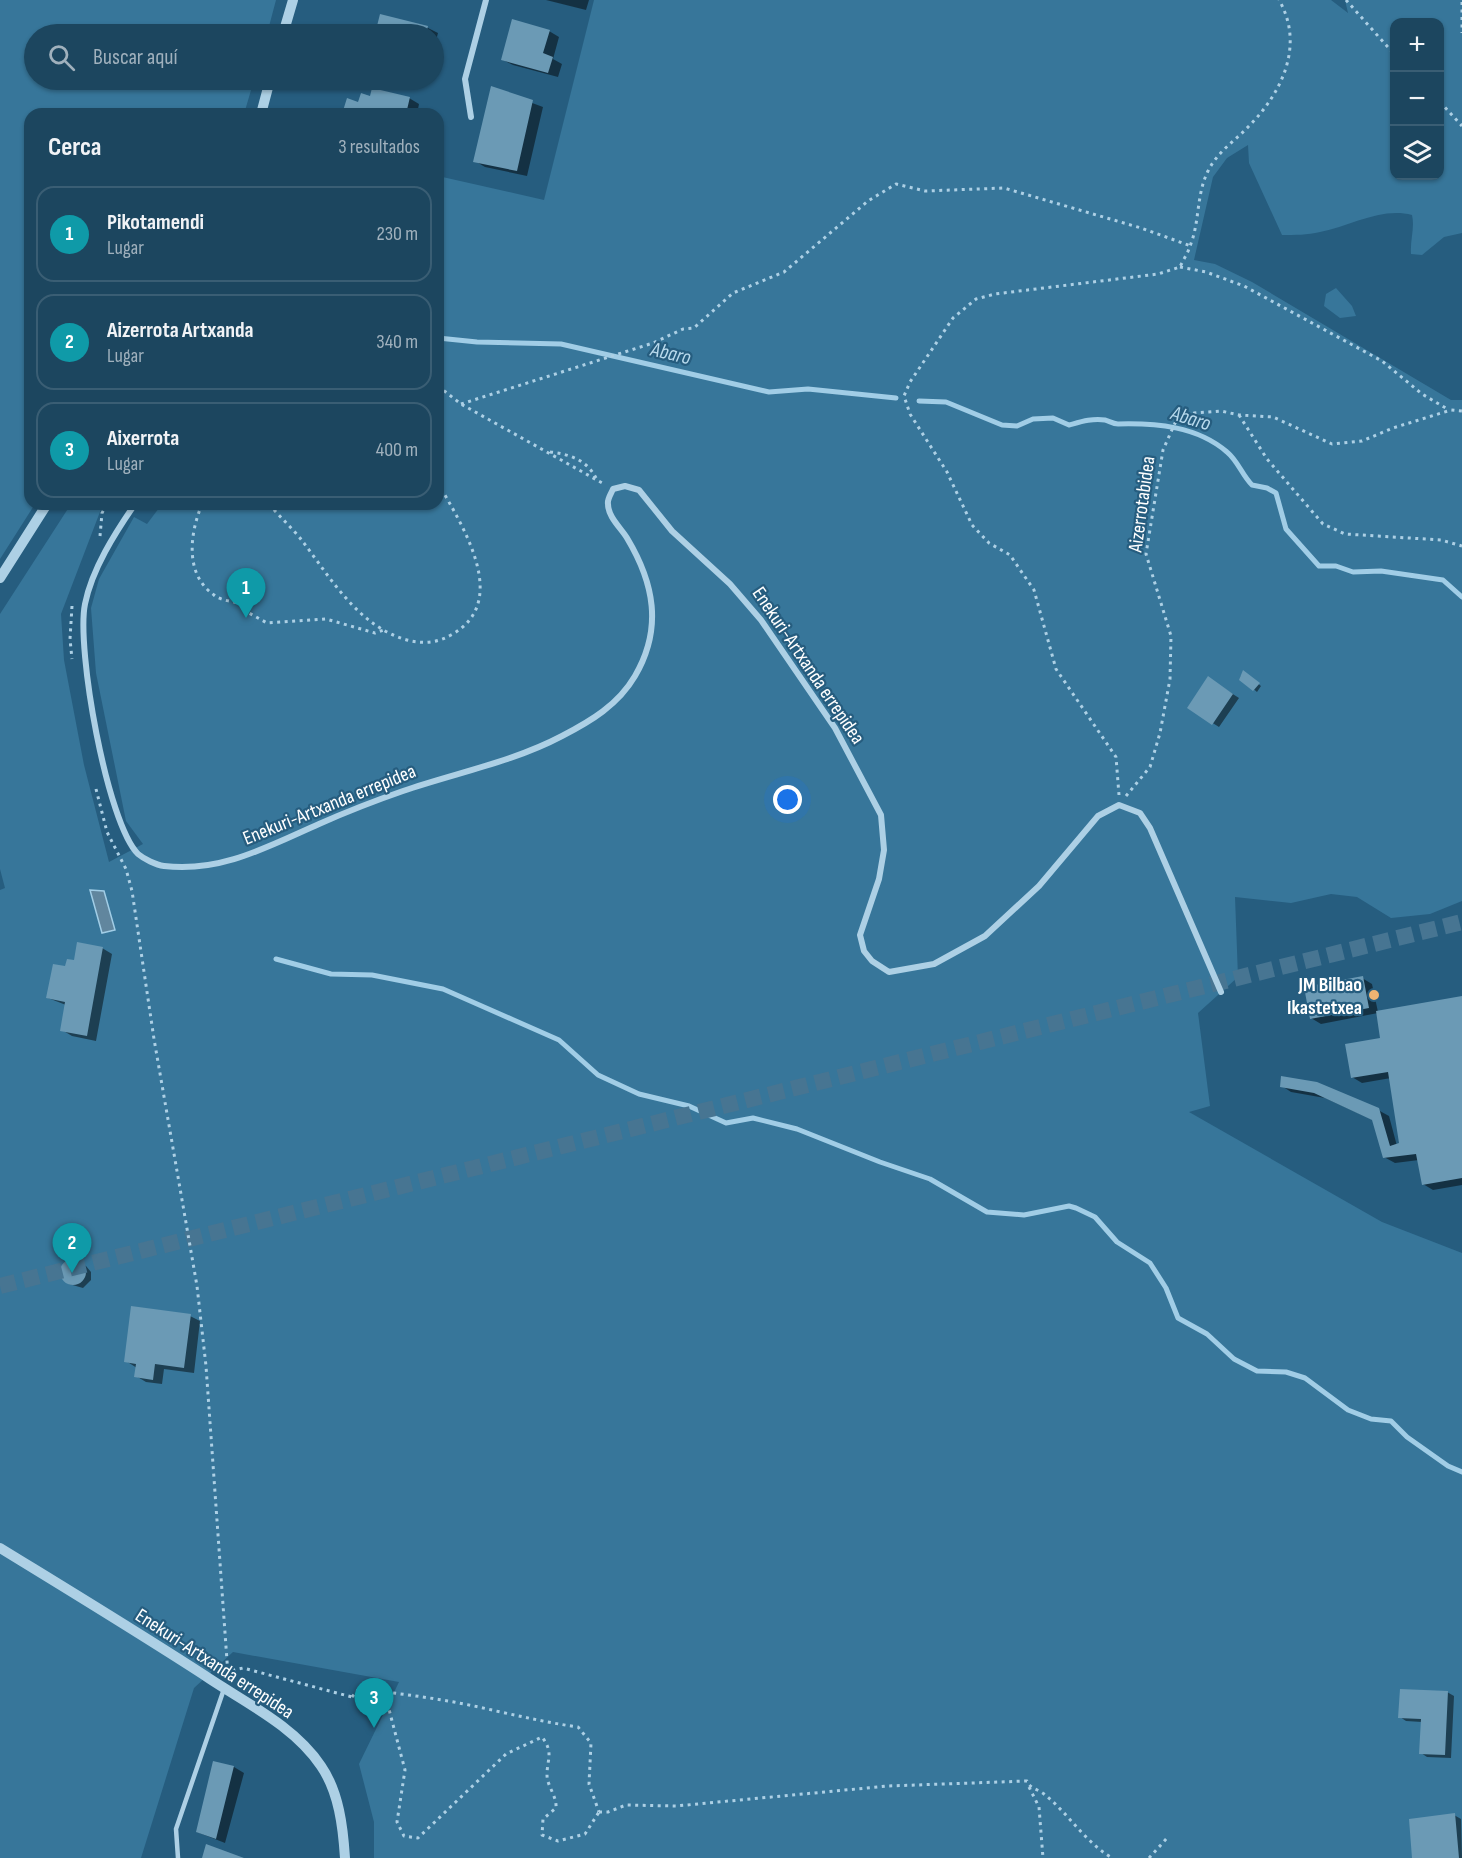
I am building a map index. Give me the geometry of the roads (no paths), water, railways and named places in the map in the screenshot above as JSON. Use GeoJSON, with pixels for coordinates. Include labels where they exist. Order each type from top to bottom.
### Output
{"type":"FeatureCollection","features":[{"type":"Feature","properties":{"kind":"street"},"geometry":{"type":"LineString","coordinates":[[286,24],[293,0]]}},
{"type":"Feature","properties":{"kind":"street"},"geometry":{"type":"LineString","coordinates":[[471,117],[465,79],[486,0]]}},
{"type":"Feature","properties":{"kind":"street"},"geometry":{"type":"LineString","coordinates":[[263,108],[267,90]]}},
{"type":"Feature","properties":{"kind":"street","name":"Enekuri-Artxanda errepidea"},"geometry":{"type":"LineString","coordinates":[[132,510],[99,566],[85,604],[83,629],[90,690],[115,812],[139,854],[162,866],[232,861],[257,854],[347,812],[528,751],[559,738],[598,716],[621,696],[636,674],[651,632],[652,608],[649,581],[640,559],[610,514],[607,502],[613,489],[625,486],[639,490],[672,531],[730,584],[761,620],[835,728],[881,814],[884,850],[879,879],[860,935],[864,951],[872,961],[889,972],[934,964],[986,936],[1039,886],[1098,816],[1119,805],[1140,813],[1150,828],[1221,992]]}},
{"type":"Feature","properties":{"kind":"street"},"geometry":{"type":"LineString","coordinates":[[0,578],[43,510]]}},
{"type":"Feature","properties":{"kind":"street","name":"Enekuri-Artxanda errepidea"},"geometry":{"type":"LineString","coordinates":[[0,1548],[224,1688],[298,1739],[322,1767],[337,1801],[345,1858]]}},
{"type":"Feature","properties":{"kind":"lane"},"geometry":{"type":"LineString","coordinates":[[178,1858],[176,1829],[224,1688]]}},
{"type":"Feature","properties":{"kind":"waterway","name":"Abaro"},"geometry":{"type":"LineString","coordinates":[[444,339],[477,342],[561,344],[769,392],[808,389],[896,398]]}},
{"type":"Feature","properties":{"kind":"waterway","name":"Abaro"},"geometry":{"type":"LineString","coordinates":[[919,401],[946,402],[1002,425],[1017,426],[1033,419],[1053,418],[1069,425],[1105,420],[1116,424],[1147,424],[1189,431],[1215,443],[1227,452],[1252,485],[1267,488],[1276,493],[1286,529],[1319,566],[1336,566],[1353,572],[1381,571],[1443,580],[1462,597]]}},
{"type":"Feature","properties":{"kind":"waterway"},"geometry":{"type":"LineString","coordinates":[[276,959],[331,974],[372,975],[443,989],[559,1040],[598,1075],[639,1094],[689,1106],[726,1123],[753,1118],[797,1129],[930,1179],[987,1212],[1024,1215],[1069,1206],[1076,1208],[1095,1217],[1117,1242],[1150,1263],[1166,1288],[1178,1318],[1207,1334],[1234,1359],[1257,1371],[1286,1372],[1305,1378],[1348,1410],[1371,1419],[1391,1421],[1407,1437],[1448,1466],[1462,1472]]}},
{"type":"Feature","properties":{"kind":"tunnel"},"geometry":{"type":"LineString","coordinates":[[0,1286],[1462,922]]}},
{"type":"Feature","properties":{"kind":"place","name":"Pikotamendi"},"geometry":{"type":"Point","coordinates":[246,618]}},
{"type":"Feature","properties":{"kind":"place","name":"JM Bilbao Ikastetxea"},"geometry":{"type":"Point","coordinates":[1374,995]}},
{"type":"Feature","properties":{"kind":"place","name":"Aizerrota Artxanda"},"geometry":{"type":"Point","coordinates":[72,1273]}},
{"type":"Feature","properties":{"kind":"place","name":"Aixerrota"},"geometry":{"type":"Point","coordinates":[374,1728]}}]}
